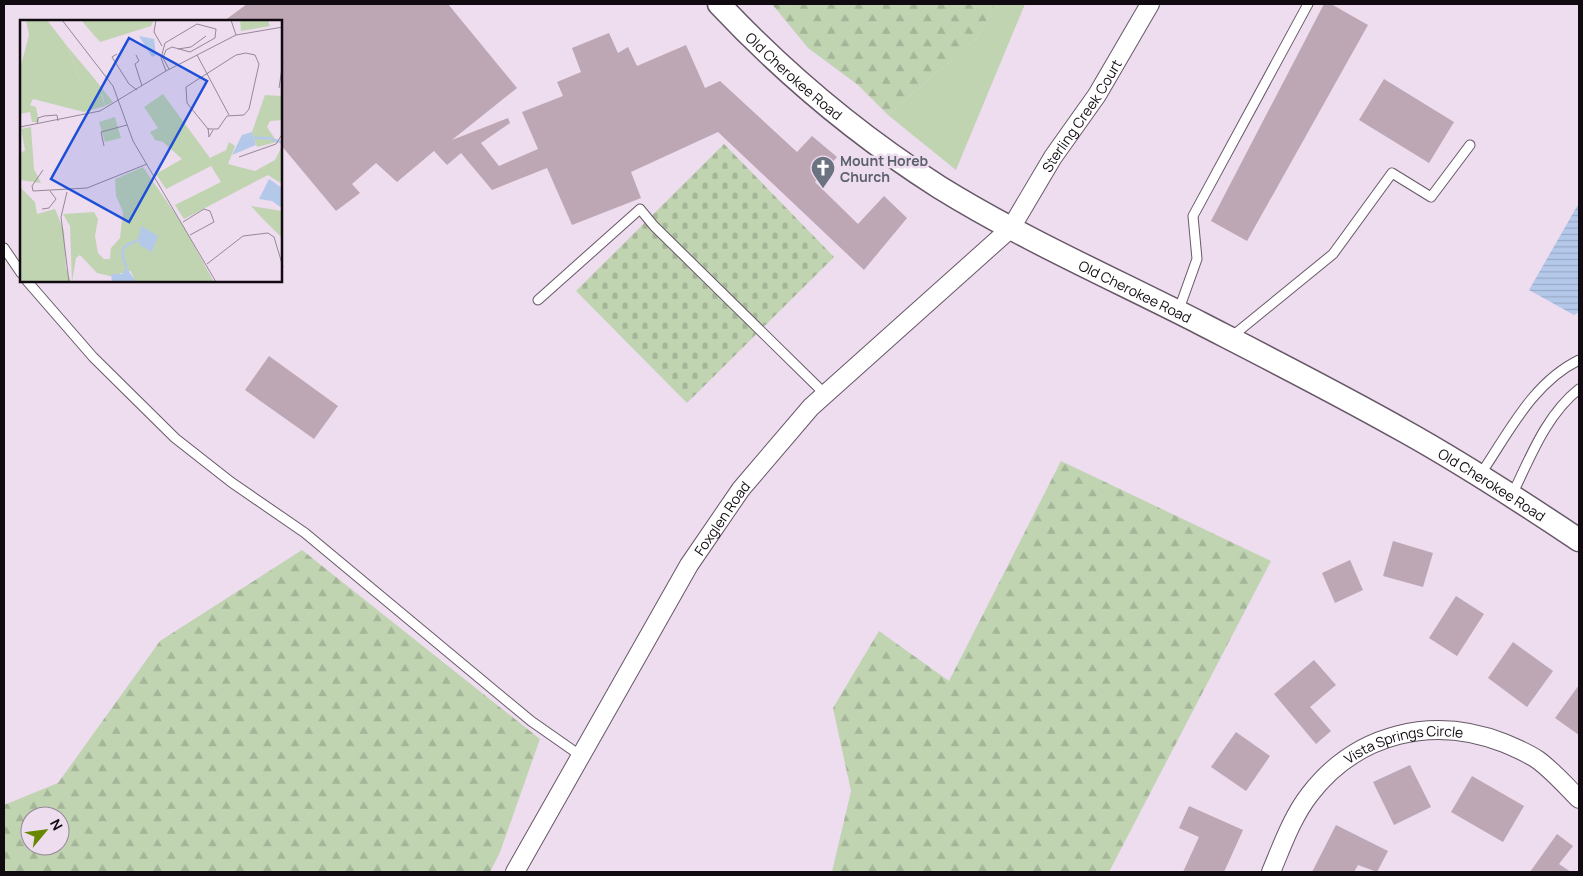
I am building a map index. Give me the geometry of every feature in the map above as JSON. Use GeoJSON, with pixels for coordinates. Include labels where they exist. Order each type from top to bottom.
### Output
{"type":"FeatureCollection","features":[{"type":"Feature","properties":{"kind":"street","name":"Old Cherokee Road"},"geometry":{"type":"LineString","coordinates":[[719,4],[748,35],[822,101],[939,187],[1012,228],[1178,312],[1405,431],[1512,495],[1579,540]]}},
{"type":"Feature","properties":{"kind":"street","name":"Sterling Creek Court"},"geometry":{"type":"LineString","coordinates":[[1012,228],[1053,157],[1097,95],[1150,4]]}},
{"type":"Feature","properties":{"kind":"street","name":"Foxglen Road"},"geometry":{"type":"LineString","coordinates":[[515,872],[689,564],[715,524],[748,481],[811,407],[1012,228]]}},
{"type":"Feature","properties":{"kind":"street","name":"Vista Springs Circle"},"geometry":{"type":"LineString","coordinates":[[1271,872],[1300,809],[1311,793],[1359,750],[1396,735],[1436,729],[1490,738],[1522,751],[1537,760],[1579,799]]}},
{"type":"Feature","properties":{"kind":"lane"},"geometry":{"type":"LineString","coordinates":[[1178,312],[1196,259],[1193,216],[1308,4]]}},
{"type":"Feature","properties":{"kind":"lane"},"geometry":{"type":"LineString","coordinates":[[1230,339],[1333,254],[1392,173],[1431,198],[1470,145]]}},
{"type":"Feature","properties":{"kind":"lane"},"geometry":{"type":"LineString","coordinates":[[538,300],[640,209],[660,233],[826,394]]}},
{"type":"Feature","properties":{"kind":"lane"},"geometry":{"type":"LineString","coordinates":[[4,248],[20,272]]}},
{"type":"Feature","properties":{"kind":"lane"},"geometry":{"type":"LineString","coordinates":[[28,282],[93,357],[175,438],[230,482],[305,533],[531,721],[581,756]]}},
{"type":"Feature","properties":{"kind":"lane"},"geometry":{"type":"LineString","coordinates":[[1480,476],[1532,398],[1563,368],[1579,360]]}},
{"type":"Feature","properties":{"kind":"lane"},"geometry":{"type":"LineString","coordinates":[[1512,495],[1539,439],[1556,413],[1579,389]]}},
{"type":"Feature","properties":{"kind":"green space"},"geometry":{"type":"Polygon","coordinates":[[[772,4],[995,4],[979,36],[888,115],[858,85],[808,48],[772,4]]]}},
{"type":"Feature","properties":{"kind":"green space"},"geometry":{"type":"Polygon","coordinates":[[[995,4],[1025,4],[956,170],[888,115],[979,36],[995,4]]]}},
{"type":"Feature","properties":{"kind":"green space"},"geometry":{"type":"Polygon","coordinates":[[[724,144],[834,257],[687,403],[576,291],[724,144]]]}},
{"type":"Feature","properties":{"kind":"green space"},"geometry":{"type":"Polygon","coordinates":[[[1061,461],[1271,561],[1109,872],[832,872],[851,791],[833,708],[879,631],[949,681],[1061,461]]]}},
{"type":"Feature","properties":{"kind":"green space"},"geometry":{"type":"Polygon","coordinates":[[[302,550],[540,739],[500,852],[490,872],[4,872],[4,805],[58,783],[160,641],[302,550]]]}},
{"type":"Feature","properties":{"kind":"water"},"geometry":{"type":"Polygon","coordinates":[[[1579,203],[1579,312],[1574,315],[1529,290],[1579,203]]]}},
{"type":"Feature","properties":{"kind":"building"},"geometry":{"type":"Polygon","coordinates":[[[247,4],[448,4],[517,88],[452,140],[508,118],[510,123],[481,143],[499,166],[538,149],[522,112],[563,96],[557,82],[581,72],[572,48],[609,33],[618,53],[628,47],[637,66],[686,45],[705,88],[720,81],[797,152],[812,136],[837,157],[815,182],[858,224],[884,196],[907,218],[864,270],[718,132],[631,172],[641,198],[572,225],[547,168],[492,190],[461,153],[447,165],[434,151],[397,182],[376,163],[352,184],[360,193],[336,211],[282,146],[282,20],[225,20],[247,4]]]}},
{"type":"Feature","properties":{"kind":"building"},"geometry":{"type":"Polygon","coordinates":[[[1324,4],[1331,4],[1368,25],[1247,241],[1211,221],[1324,4]]]}},
{"type":"Feature","properties":{"kind":"building"},"geometry":{"type":"Polygon","coordinates":[[[1384,79],[1454,122],[1429,163],[1359,120],[1384,79]]]}},
{"type":"Feature","properties":{"kind":"building"},"geometry":{"type":"Polygon","coordinates":[[[269,356],[338,406],[314,439],[245,390],[269,356]]]}},
{"type":"Feature","properties":{"kind":"building"},"geometry":{"type":"Polygon","coordinates":[[[1393,541],[1433,553],[1423,587],[1383,576],[1393,541]]]}},
{"type":"Feature","properties":{"kind":"building"},"geometry":{"type":"Polygon","coordinates":[[[1350,560],[1363,590],[1335,603],[1322,573],[1350,560]]]}},
{"type":"Feature","properties":{"kind":"building"},"geometry":{"type":"Polygon","coordinates":[[[1456,596],[1484,614],[1457,656],[1429,638],[1456,596]]]}},
{"type":"Feature","properties":{"kind":"building"},"geometry":{"type":"Polygon","coordinates":[[[1513,642],[1553,671],[1527,707],[1488,678],[1513,642]]]}},
{"type":"Feature","properties":{"kind":"building"},"geometry":{"type":"Polygon","coordinates":[[[1314,660],[1336,685],[1310,707],[1331,731],[1316,744],[1274,694],[1314,660]]]}},
{"type":"Feature","properties":{"kind":"building"},"geometry":{"type":"Polygon","coordinates":[[[1579,685],[1579,735],[1555,718],[1579,685]]]}},
{"type":"Feature","properties":{"kind":"building"},"geometry":{"type":"Polygon","coordinates":[[[1236,732],[1270,756],[1246,791],[1211,767],[1236,732]]]}},
{"type":"Feature","properties":{"kind":"building"},"geometry":{"type":"Polygon","coordinates":[[[1410,765],[1431,807],[1394,825],[1373,782],[1410,765]]]}},
{"type":"Feature","properties":{"kind":"building"},"geometry":{"type":"Polygon","coordinates":[[[1472,776],[1524,806],[1503,842],[1451,812],[1472,776]]]}},
{"type":"Feature","properties":{"kind":"building"},"geometry":{"type":"Polygon","coordinates":[[[1189,806],[1243,830],[1224,872],[1183,872],[1199,837],[1179,828],[1189,806]]]}},
{"type":"Feature","properties":{"kind":"building"},"geometry":{"type":"Polygon","coordinates":[[[1336,825],[1388,851],[1377,872],[1358,865],[1354,872],[1312,872],[1336,825]]]}},
{"type":"Feature","properties":{"kind":"building"},"geometry":{"type":"Polygon","coordinates":[[[1557,834],[1573,846],[1559,864],[1571,872],[1530,872],[1557,834]]]}},
{"type":"Feature","properties":{"kind":"place","name":"Mount Horeb Church"},"geometry":{"type":"Point","coordinates":[823,189]}}]}
